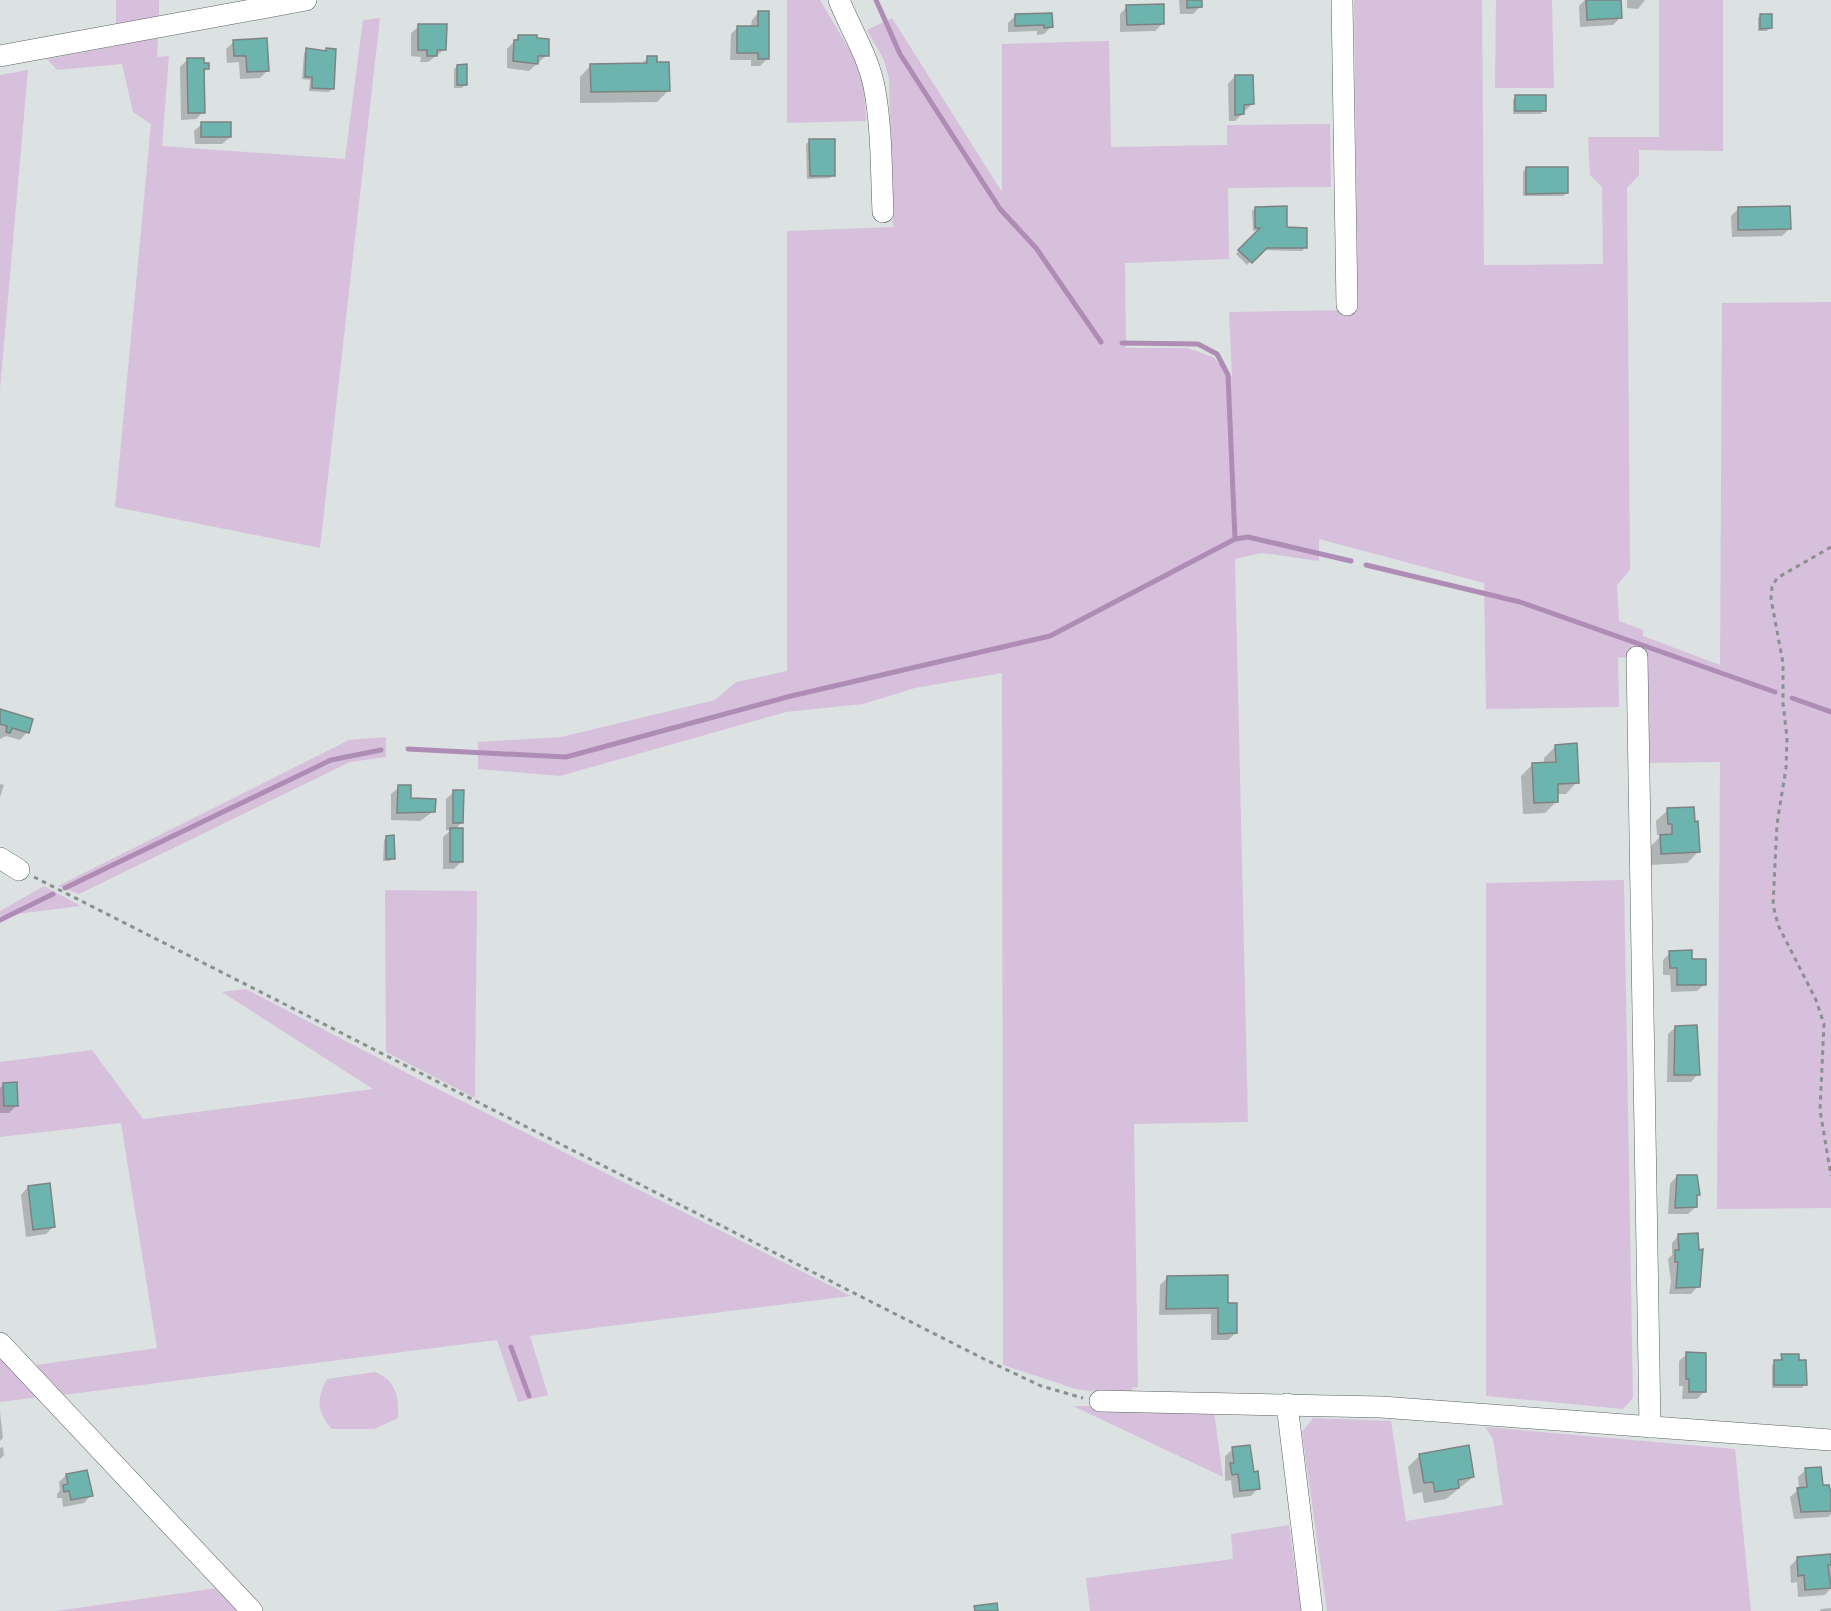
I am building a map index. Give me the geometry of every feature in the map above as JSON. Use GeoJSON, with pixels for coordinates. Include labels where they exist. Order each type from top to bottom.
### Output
{"type":"FeatureCollection","features":[{"type":"Feature","properties":{"kind":"street"},"geometry":{"type":"LineString","coordinates":[[0,56],[306,0]]}},
{"type":"Feature","properties":{"kind":"street"},"geometry":{"type":"LineString","coordinates":[[839,0],[865,57],[874,85],[879,130],[883,212]]}},
{"type":"Feature","properties":{"kind":"street"},"geometry":{"type":"LineString","coordinates":[[1342,0],[1347,305]]}},
{"type":"Feature","properties":{"kind":"street"},"geometry":{"type":"LineString","coordinates":[[1637,657],[1650,1427]]}},
{"type":"Feature","properties":{"kind":"street"},"geometry":{"type":"LineString","coordinates":[[0,858],[19,870]]}},
{"type":"Feature","properties":{"kind":"street"},"geometry":{"type":"LineString","coordinates":[[0,1343],[252,1611]]}},
{"type":"Feature","properties":{"kind":"street"},"geometry":{"type":"LineString","coordinates":[[1100,1401],[1390,1407],[1831,1440]]}},
{"type":"Feature","properties":{"kind":"street"},"geometry":{"type":"LineString","coordinates":[[1287,1404],[1312,1611]]}},
{"type":"Feature","properties":{"kind":"path"},"geometry":{"type":"LineString","coordinates":[[1831,547],[1777,578],[1772,587],[1771,599],[1784,663],[1783,704],[1787,738],[1786,768],[1777,824],[1773,905],[1778,925],[1816,1000],[1824,1024],[1820,1110],[1831,1176]]}},
{"type":"Feature","properties":{"kind":"path"},"geometry":{"type":"LineString","coordinates":[[19,870],[984,1359],[1041,1386],[1100,1401]]}},
{"type":"Feature","properties":{"kind":"path"},"geometry":{"type":"LineString","coordinates":[[1824,1024],[1831,1024]]}},
{"type":"Feature","properties":{"kind":"shaded area"},"geometry":{"type":"Polygon","coordinates":[[[116,0],[159,0],[159,18],[116,26],[116,0]]]}},
{"type":"Feature","properties":{"kind":"shaded area"},"geometry":{"type":"Polygon","coordinates":[[[787,0],[820,0],[858,64],[864,90],[866,121],[787,123],[787,0]]]}},
{"type":"Feature","properties":{"kind":"shaded area"},"geometry":{"type":"Polygon","coordinates":[[[1354,0],[1482,0],[1484,265],[1603,264],[1602,187],[1590,175],[1588,137],[1659,137],[1659,0],[1723,0],[1723,151],[1639,150],[1639,175],[1627,188],[1630,570],[1617,585],[1619,621],[1643,630],[1643,636],[1720,665],[1722,303],[1831,302],[1831,1208],[1717,1209],[1720,762],[1646,763],[1632,659],[1618,657],[1619,707],[1486,709],[1484,583],[1319,539],[1319,561],[1262,553],[1235,559],[1248,1122],[1134,1124],[1138,1387],[1132,1388],[1133,1397],[1076,1389],[1003,1365],[1002,673],[915,688],[863,704],[786,712],[560,776],[478,769],[478,742],[561,737],[715,700],[736,682],[787,671],[787,231],[893,227],[889,79],[884,60],[867,30],[892,18],[1002,192],[1002,44],[1109,41],[1111,147],[1227,145],[1227,125],[1330,124],[1331,187],[1228,188],[1229,259],[1125,263],[1126,348],[1188,348],[1213,357],[1232,377],[1229,312],[1358,310],[1354,0]]]}},
{"type":"Feature","properties":{"kind":"shaded area"},"geometry":{"type":"Polygon","coordinates":[[[1496,0],[1552,0],[1554,88],[1495,88],[1496,0]]]}},
{"type":"Feature","properties":{"kind":"shaded area"},"geometry":{"type":"Polygon","coordinates":[[[380,18],[320,548],[115,507],[151,124],[133,112],[122,64],[57,70],[47,59],[158,38],[157,57],[169,56],[162,146],[345,159],[363,20],[380,18]]]}},
{"type":"Feature","properties":{"kind":"shaded area"},"geometry":{"type":"Polygon","coordinates":[[[28,70],[0,389],[0,75],[28,70]]]}},
{"type":"Feature","properties":{"kind":"shaded area"},"geometry":{"type":"Polygon","coordinates":[[[386,737],[386,757],[350,762],[79,894],[58,886],[349,740],[386,737]]]}},
{"type":"Feature","properties":{"kind":"shaded area"},"geometry":{"type":"Polygon","coordinates":[[[1624,880],[1633,1398],[1623,1409],[1486,1396],[1486,883],[1624,880]]]}},
{"type":"Feature","properties":{"kind":"shaded area"},"geometry":{"type":"Polygon","coordinates":[[[44,886],[81,906],[0,916],[0,911],[44,886]]]}},
{"type":"Feature","properties":{"kind":"shaded area"},"geometry":{"type":"Polygon","coordinates":[[[385,890],[477,891],[475,1098],[386,1052],[385,890]]]}},
{"type":"Feature","properties":{"kind":"shaded area"},"geometry":{"type":"Polygon","coordinates":[[[246,989],[426,1083],[851,1296],[530,1336],[548,1395],[518,1402],[497,1340],[63,1395],[36,1365],[157,1348],[121,1123],[0,1137],[0,1062],[92,1050],[143,1119],[373,1089],[222,992],[246,989]]]}},
{"type":"Feature","properties":{"kind":"shaded area"},"geometry":{"type":"Polygon","coordinates":[[[0,1355],[40,1397],[0,1402],[0,1355]]]}},
{"type":"Feature","properties":{"kind":"shaded area"},"geometry":{"type":"Polygon","coordinates":[[[375,1372],[388,1380],[395,1390],[398,1418],[374,1429],[332,1429],[323,1417],[320,1405],[321,1393],[327,1379],[375,1372]]]}},
{"type":"Feature","properties":{"kind":"shaded area"},"geometry":{"type":"Polygon","coordinates":[[[1213,1405],[1223,1477],[1073,1406],[1213,1405]]]}},
{"type":"Feature","properties":{"kind":"shaded area"},"geometry":{"type":"Polygon","coordinates":[[[1313,1418],[1391,1421],[1406,1521],[1503,1505],[1493,1439],[1485,1427],[1735,1449],[1751,1611],[1327,1611],[1302,1432],[1313,1418]]]}},
{"type":"Feature","properties":{"kind":"shaded area"},"geometry":{"type":"Polygon","coordinates":[[[1289,1525],[1301,1611],[1090,1611],[1086,1578],[1233,1559],[1231,1534],[1289,1525]]]}},
{"type":"Feature","properties":{"kind":"shaded area"},"geometry":{"type":"Polygon","coordinates":[[[217,1588],[239,1611],[56,1611],[217,1588]]]}},
{"type":"Feature","properties":{"kind":"building"},"geometry":{"type":"Polygon","coordinates":[[[1187,0],[1202,0],[1202,7],[1187,8],[1187,0]]]}},
{"type":"Feature","properties":{"kind":"building"},"geometry":{"type":"Polygon","coordinates":[[[1586,0],[1621,0],[1622,18],[1587,20],[1586,0]]]}},
{"type":"Feature","properties":{"kind":"building"},"geometry":{"type":"Polygon","coordinates":[[[1164,4],[1164,24],[1127,25],[1126,5],[1164,4]]]}},
{"type":"Feature","properties":{"kind":"building"},"geometry":{"type":"Polygon","coordinates":[[[758,11],[769,11],[769,59],[758,59],[758,53],[737,53],[737,26],[758,26],[758,11]]]}},
{"type":"Feature","properties":{"kind":"building"},"geometry":{"type":"Polygon","coordinates":[[[1052,13],[1053,27],[1015,26],[1015,14],[1052,13]]]}},
{"type":"Feature","properties":{"kind":"building"},"geometry":{"type":"Polygon","coordinates":[[[1760,14],[1772,14],[1772,28],[1760,29],[1760,14]]]}},
{"type":"Feature","properties":{"kind":"building"},"geometry":{"type":"Polygon","coordinates":[[[418,24],[447,24],[446,50],[437,50],[437,56],[427,56],[427,50],[418,50],[418,24]]]}},
{"type":"Feature","properties":{"kind":"building"},"geometry":{"type":"Polygon","coordinates":[[[518,35],[537,35],[537,38],[549,39],[549,56],[538,56],[538,64],[513,61],[514,40],[518,40],[518,35]]]}},
{"type":"Feature","properties":{"kind":"building"},"geometry":{"type":"Polygon","coordinates":[[[267,38],[269,71],[247,72],[246,56],[234,56],[233,40],[267,38]]]}},
{"type":"Feature","properties":{"kind":"building"},"geometry":{"type":"Polygon","coordinates":[[[306,48],[326,51],[326,48],[336,49],[334,89],[312,88],[312,77],[305,77],[306,48]]]}},
{"type":"Feature","properties":{"kind":"building"},"geometry":{"type":"Polygon","coordinates":[[[647,56],[657,56],[657,62],[669,62],[670,91],[591,92],[590,64],[647,63],[647,56]]]}},
{"type":"Feature","properties":{"kind":"building"},"geometry":{"type":"Polygon","coordinates":[[[187,58],[204,58],[204,63],[209,63],[209,69],[204,69],[205,113],[188,113],[187,58]]]}},
{"type":"Feature","properties":{"kind":"building"},"geometry":{"type":"Polygon","coordinates":[[[467,64],[467,85],[457,85],[457,65],[467,64]]]}},
{"type":"Feature","properties":{"kind":"building"},"geometry":{"type":"Polygon","coordinates":[[[1235,75],[1253,75],[1254,104],[1244,105],[1244,114],[1235,115],[1235,75]]]}},
{"type":"Feature","properties":{"kind":"building"},"geometry":{"type":"Polygon","coordinates":[[[1515,95],[1546,95],[1546,111],[1515,111],[1515,95]]]}},
{"type":"Feature","properties":{"kind":"building"},"geometry":{"type":"Polygon","coordinates":[[[201,122],[231,122],[231,137],[201,137],[201,122]]]}},
{"type":"Feature","properties":{"kind":"building"},"geometry":{"type":"Polygon","coordinates":[[[809,139],[835,139],[835,176],[810,176],[809,139]]]}},
{"type":"Feature","properties":{"kind":"building"},"geometry":{"type":"Polygon","coordinates":[[[1526,167],[1568,167],[1568,193],[1526,194],[1526,167]]]}},
{"type":"Feature","properties":{"kind":"building"},"geometry":{"type":"Polygon","coordinates":[[[1287,206],[1287,227],[1307,228],[1307,248],[1267,248],[1252,263],[1238,250],[1260,228],[1255,228],[1255,207],[1287,206]]]}},
{"type":"Feature","properties":{"kind":"building"},"geometry":{"type":"Polygon","coordinates":[[[1790,206],[1791,229],[1738,230],[1738,207],[1790,206]]]}},
{"type":"Feature","properties":{"kind":"building"},"geometry":{"type":"Polygon","coordinates":[[[0,709],[33,719],[29,733],[12,728],[10,733],[6,732],[7,726],[0,724],[0,709]]]}},
{"type":"Feature","properties":{"kind":"building"},"geometry":{"type":"Polygon","coordinates":[[[1577,743],[1579,783],[1558,784],[1558,802],[1534,803],[1532,763],[1556,762],[1555,745],[1577,743]]]}},
{"type":"Feature","properties":{"kind":"building"},"geometry":{"type":"Polygon","coordinates":[[[398,785],[411,785],[411,798],[436,799],[435,812],[397,813],[398,785]]]}},
{"type":"Feature","properties":{"kind":"building"},"geometry":{"type":"Polygon","coordinates":[[[453,790],[464,790],[463,823],[453,823],[453,790]]]}},
{"type":"Feature","properties":{"kind":"building"},"geometry":{"type":"Polygon","coordinates":[[[1694,807],[1695,822],[1698,821],[1700,852],[1661,854],[1660,835],[1672,834],[1672,824],[1668,824],[1667,808],[1694,807]]]}},
{"type":"Feature","properties":{"kind":"building"},"geometry":{"type":"Polygon","coordinates":[[[450,828],[463,828],[463,862],[450,862],[450,828]]]}},
{"type":"Feature","properties":{"kind":"building"},"geometry":{"type":"Polygon","coordinates":[[[394,835],[395,859],[386,859],[386,836],[394,835]]]}},
{"type":"Feature","properties":{"kind":"building"},"geometry":{"type":"Polygon","coordinates":[[[1692,950],[1692,959],[1706,959],[1706,985],[1677,985],[1677,968],[1670,968],[1669,951],[1692,950]]]}},
{"type":"Feature","properties":{"kind":"building"},"geometry":{"type":"Polygon","coordinates":[[[1697,1025],[1700,1075],[1674,1075],[1675,1026],[1697,1025]]]}},
{"type":"Feature","properties":{"kind":"building"},"geometry":{"type":"Polygon","coordinates":[[[17,1082],[18,1106],[4,1106],[3,1083],[17,1082]]]}},
{"type":"Feature","properties":{"kind":"building"},"geometry":{"type":"Polygon","coordinates":[[[1677,1175],[1697,1175],[1700,1195],[1697,1195],[1697,1207],[1675,1208],[1677,1175]]]}},
{"type":"Feature","properties":{"kind":"building"},"geometry":{"type":"Polygon","coordinates":[[[50,1183],[55,1227],[33,1230],[28,1186],[50,1183]]]}},
{"type":"Feature","properties":{"kind":"building"},"geometry":{"type":"Polygon","coordinates":[[[1698,1233],[1699,1250],[1703,1249],[1700,1287],[1676,1288],[1678,1262],[1675,1262],[1675,1250],[1679,1250],[1678,1234],[1698,1233]]]}},
{"type":"Feature","properties":{"kind":"building"},"geometry":{"type":"Polygon","coordinates":[[[1228,1275],[1228,1303],[1237,1303],[1237,1333],[1218,1334],[1218,1308],[1166,1309],[1167,1276],[1228,1275]]]}},
{"type":"Feature","properties":{"kind":"building"},"geometry":{"type":"Polygon","coordinates":[[[1686,1352],[1706,1353],[1706,1392],[1689,1392],[1689,1379],[1686,1379],[1686,1352]]]}},
{"type":"Feature","properties":{"kind":"building"},"geometry":{"type":"Polygon","coordinates":[[[1781,1354],[1799,1354],[1799,1360],[1806,1360],[1807,1385],[1774,1385],[1774,1360],[1782,1360],[1781,1354]]]}},
{"type":"Feature","properties":{"kind":"building"},"geometry":{"type":"Polygon","coordinates":[[[1250,1445],[1254,1472],[1258,1471],[1260,1489],[1240,1491],[1238,1474],[1232,1475],[1230,1463],[1234,1463],[1232,1447],[1250,1445]]]}},
{"type":"Feature","properties":{"kind":"building"},"geometry":{"type":"Polygon","coordinates":[[[1469,1445],[1474,1477],[1458,1480],[1459,1488],[1435,1492],[1433,1482],[1424,1483],[1419,1454],[1469,1445]]]}},
{"type":"Feature","properties":{"kind":"building"},"geometry":{"type":"Polygon","coordinates":[[[1821,1467],[1823,1485],[1829,1485],[1831,1493],[1831,1511],[1801,1512],[1797,1488],[1807,1487],[1805,1468],[1821,1467]]]}},
{"type":"Feature","properties":{"kind":"building"},"geometry":{"type":"Polygon","coordinates":[[[87,1470],[93,1496],[71,1500],[69,1491],[64,1492],[63,1485],[68,1484],[66,1474],[87,1470]]]}},
{"type":"Feature","properties":{"kind":"building"},"geometry":{"type":"Polygon","coordinates":[[[1831,1554],[1831,1565],[1828,1565],[1831,1588],[1805,1590],[1804,1575],[1798,1576],[1797,1557],[1831,1554]]]}},
{"type":"Feature","properties":{"kind":"building"},"geometry":{"type":"Polygon","coordinates":[[[997,1603],[998,1611],[975,1611],[974,1606],[997,1603]]]}},
{"type":"Feature","properties":{"kind":"waterway"},"geometry":{"type":"LineString","coordinates":[[876,0],[900,54],[1000,209],[1036,248],[1101,342]]}},
{"type":"Feature","properties":{"kind":"waterway"},"geometry":{"type":"LineString","coordinates":[[408,749],[566,757],[791,696],[1050,636],[1235,539],[1228,375],[1217,354],[1198,344],[1122,343]]}},
{"type":"Feature","properties":{"kind":"waterway"},"geometry":{"type":"LineString","coordinates":[[1235,539],[1248,537],[1351,561]]}},
{"type":"Feature","properties":{"kind":"waterway"},"geometry":{"type":"LineString","coordinates":[[1366,565],[1520,602],[1775,692]]}},
{"type":"Feature","properties":{"kind":"waterway"},"geometry":{"type":"LineString","coordinates":[[1792,698],[1831,712]]}},
{"type":"Feature","properties":{"kind":"waterway"},"geometry":{"type":"LineString","coordinates":[[65,888],[331,760],[381,750]]}},
{"type":"Feature","properties":{"kind":"waterway"},"geometry":{"type":"LineString","coordinates":[[0,920],[53,894]]}},
{"type":"Feature","properties":{"kind":"waterway"},"geometry":{"type":"LineString","coordinates":[[511,1347],[529,1396]]}}]}
